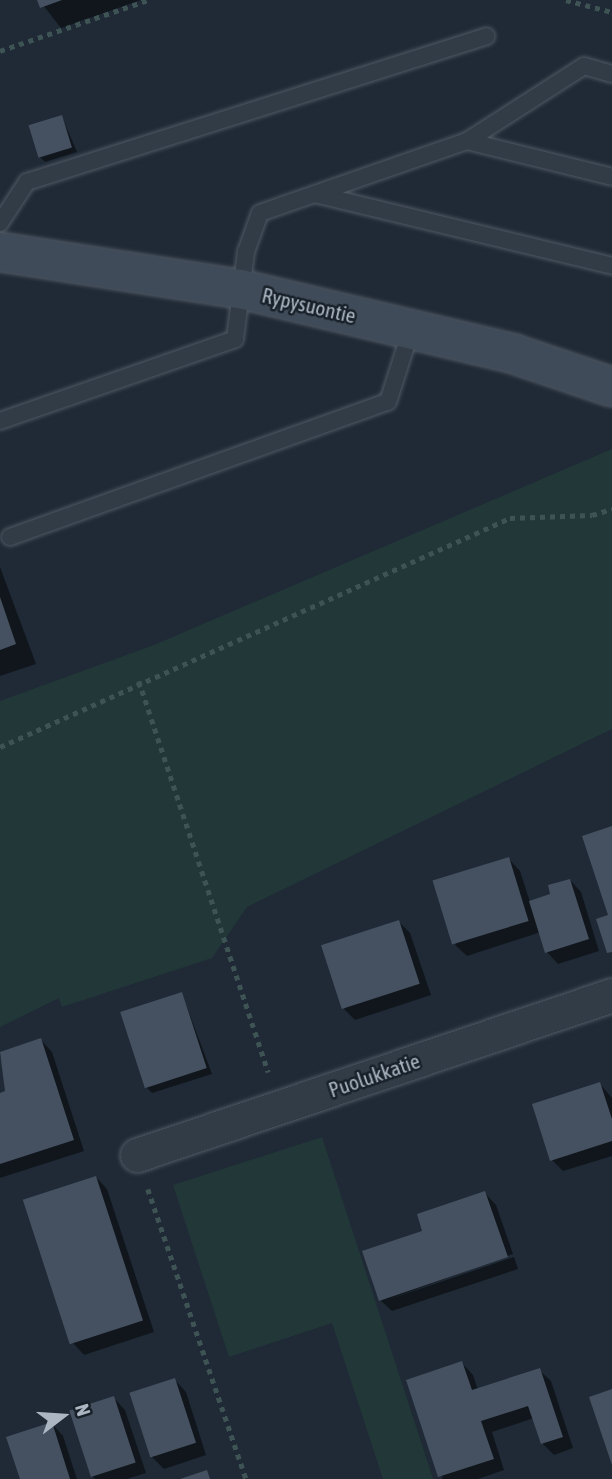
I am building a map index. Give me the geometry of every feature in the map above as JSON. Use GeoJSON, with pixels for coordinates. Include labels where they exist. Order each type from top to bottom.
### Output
{"type":"FeatureCollection","features":[{"type":"Feature","properties":{"kind":"street","name":"Rypysuontie"},"geometry":{"type":"LineString","coordinates":[[0,252],[240,289],[412,327],[612,387]]}},
{"type":"Feature","properties":{"kind":"street","name":"Puolukkatie"},"geometry":{"type":"LineString","coordinates":[[137,1155],[612,995]]}},
{"type":"Feature","properties":{"kind":"lane"},"geometry":{"type":"LineString","coordinates":[[0,223],[27,182],[486,36]]}},
{"type":"Feature","properties":{"kind":"lane"},"geometry":{"type":"LineString","coordinates":[[0,421],[235,339],[240,289],[260,213],[467,141],[584,66],[612,74]]}},
{"type":"Feature","properties":{"kind":"lane"},"geometry":{"type":"LineString","coordinates":[[467,141],[612,177]]}},
{"type":"Feature","properties":{"kind":"lane"},"geometry":{"type":"LineString","coordinates":[[315,194],[612,265]]}},
{"type":"Feature","properties":{"kind":"lane"},"geometry":{"type":"LineString","coordinates":[[10,537],[388,402],[412,327]]}},
{"type":"Feature","properties":{"kind":"path"},"geometry":{"type":"LineString","coordinates":[[0,51],[148,0]]}},
{"type":"Feature","properties":{"kind":"path"},"geometry":{"type":"LineString","coordinates":[[566,0],[612,12]]}},
{"type":"Feature","properties":{"kind":"path"},"geometry":{"type":"LineString","coordinates":[[0,747],[139,681],[510,518],[592,515],[612,509]]}},
{"type":"Feature","properties":{"kind":"path"},"geometry":{"type":"LineString","coordinates":[[139,681],[269,1073]]}},
{"type":"Feature","properties":{"kind":"path"},"geometry":{"type":"LineString","coordinates":[[137,1155],[246,1479]]}},
{"type":"Feature","properties":{"kind":"green space"},"geometry":{"type":"Polygon","coordinates":[[[612,449],[612,729],[247,907],[212,958],[62,1007],[59,998],[0,1027],[0,701],[154,645],[612,449]]]}},
{"type":"Feature","properties":{"kind":"green space"},"geometry":{"type":"Polygon","coordinates":[[[322,1137],[433,1479],[383,1479],[332,1323],[229,1357],[173,1185],[322,1137]]]}},
{"type":"Feature","properties":{"kind":"building"},"geometry":{"type":"Polygon","coordinates":[[[37,0],[62,0],[40,8],[37,0]]]}},
{"type":"Feature","properties":{"kind":"building"},"geometry":{"type":"Polygon","coordinates":[[[62,115],[72,148],[38,158],[29,125],[62,115]]]}},
{"type":"Feature","properties":{"kind":"building"},"geometry":{"type":"Polygon","coordinates":[[[0,597],[16,644],[0,650],[0,597]]]}},
{"type":"Feature","properties":{"kind":"building"},"geometry":{"type":"Polygon","coordinates":[[[612,826],[612,952],[607,953],[596,919],[608,915],[582,836],[612,826]]]}},
{"type":"Feature","properties":{"kind":"building"},"geometry":{"type":"Polygon","coordinates":[[[509,857],[529,921],[452,944],[432,880],[509,857]]]}},
{"type":"Feature","properties":{"kind":"building"},"geometry":{"type":"Polygon","coordinates":[[[570,879],[589,939],[545,953],[529,901],[550,894],[548,885],[570,879]]]}},
{"type":"Feature","properties":{"kind":"building"},"geometry":{"type":"Polygon","coordinates":[[[399,920],[420,984],[342,1009],[321,945],[399,920]]]}},
{"type":"Feature","properties":{"kind":"building"},"geometry":{"type":"Polygon","coordinates":[[[182,992],[207,1068],[145,1088],[120,1012],[182,992]]]}},
{"type":"Feature","properties":{"kind":"building"},"geometry":{"type":"Polygon","coordinates":[[[41,1038],[74,1140],[0,1164],[0,1093],[5,1091],[0,1052],[41,1038]]]}},
{"type":"Feature","properties":{"kind":"building"},"geometry":{"type":"Polygon","coordinates":[[[600,1082],[612,1119],[612,1141],[550,1161],[532,1104],[600,1082]]]}},
{"type":"Feature","properties":{"kind":"building"},"geometry":{"type":"Polygon","coordinates":[[[96,1176],[143,1321],[70,1344],[23,1200],[96,1176]]]}},
{"type":"Feature","properties":{"kind":"building"},"geometry":{"type":"Polygon","coordinates":[[[485,1191],[508,1257],[379,1301],[362,1251],[422,1231],[417,1214],[485,1191]]]}},
{"type":"Feature","properties":{"kind":"building"},"geometry":{"type":"Polygon","coordinates":[[[462,1361],[472,1390],[540,1368],[563,1437],[541,1444],[528,1406],[481,1421],[494,1459],[438,1477],[406,1380],[462,1361]]]}},
{"type":"Feature","properties":{"kind":"building"},"geometry":{"type":"Polygon","coordinates":[[[175,1378],[196,1443],[150,1458],[129,1393],[175,1378]]]}},
{"type":"Feature","properties":{"kind":"building"},"geometry":{"type":"Polygon","coordinates":[[[612,1389],[612,1465],[589,1397],[612,1389]]]}},
{"type":"Feature","properties":{"kind":"building"},"geometry":{"type":"Polygon","coordinates":[[[114,1396],[136,1463],[91,1477],[69,1411],[114,1396]]]}},
{"type":"Feature","properties":{"kind":"building"},"geometry":{"type":"Polygon","coordinates":[[[52,1422],[70,1479],[20,1479],[6,1437],[52,1422]]]}},
{"type":"Feature","properties":{"kind":"building"},"geometry":{"type":"Polygon","coordinates":[[[207,1470],[210,1479],[180,1479],[207,1470]]]}}]}
